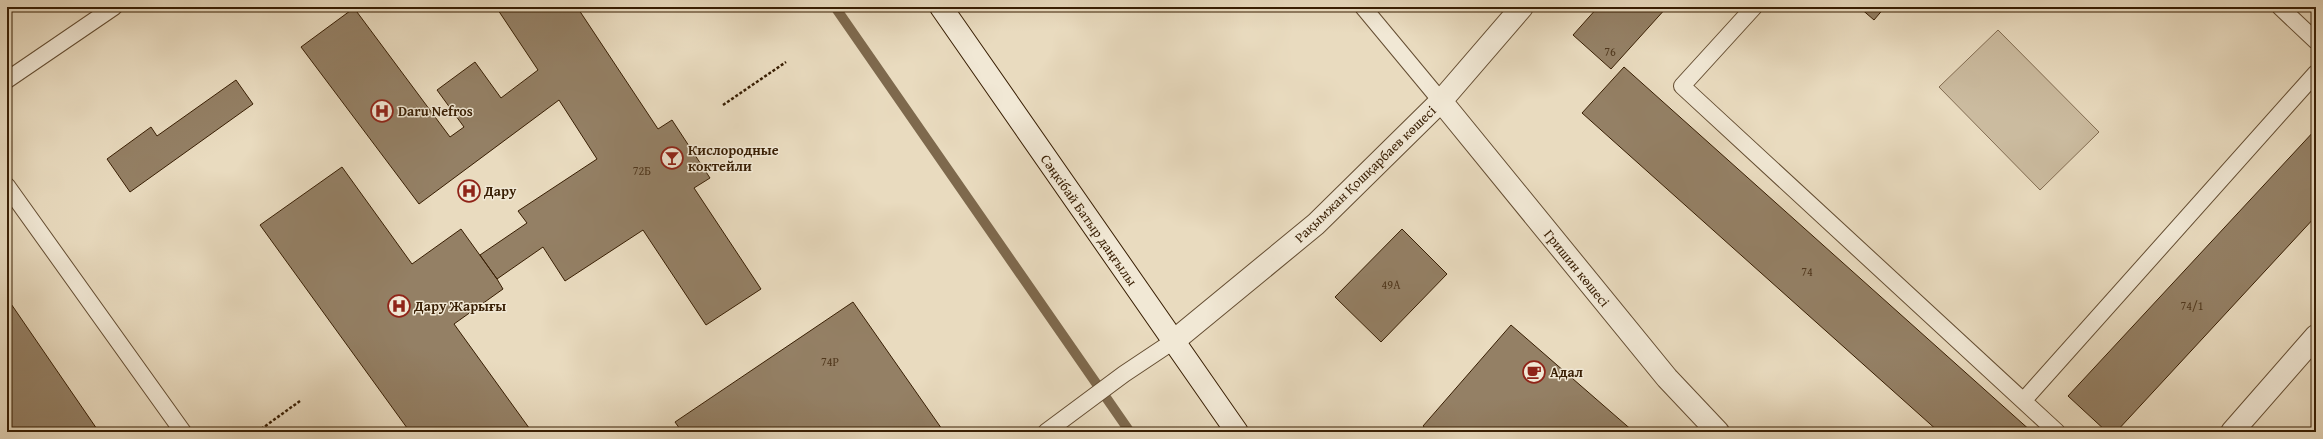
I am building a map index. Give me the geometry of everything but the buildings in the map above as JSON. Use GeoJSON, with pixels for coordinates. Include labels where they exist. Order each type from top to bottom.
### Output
{"type":"FeatureCollection","features":[{"type":"Feature","properties":{"kind":"street","name":"Сәңкібай Батыр даңғылы"},"geometry":{"type":"LineString","coordinates":[[941,7],[1237,432]]}},
{"type":"Feature","properties":{"kind":"street","name":"Рақымжан Қошқарбаев көшесі"},"geometry":{"type":"LineString","coordinates":[[1174,340],[1316,224],[1441,101],[1522,7]]}},
{"type":"Feature","properties":{"kind":"street","name":"Гришин көшесі"},"geometry":{"type":"LineString","coordinates":[[1441,101],[1666,378],[1718,432]]}},
{"type":"Feature","properties":{"kind":"street"},"geometry":{"type":"LineString","coordinates":[[2232,432],[2316,336]]}},
{"type":"Feature","properties":{"kind":"lane"},"geometry":{"type":"LineString","coordinates":[[7,80],[114,7]]}},
{"type":"Feature","properties":{"kind":"lane"},"geometry":{"type":"LineString","coordinates":[[1363,7],[1441,101]]}},
{"type":"Feature","properties":{"kind":"lane"},"geometry":{"type":"LineString","coordinates":[[1754,7],[1682,86],[2057,432]]}},
{"type":"Feature","properties":{"kind":"lane"},"geometry":{"type":"LineString","coordinates":[[2280,7],[2316,41]]}},
{"type":"Feature","properties":{"kind":"lane"},"geometry":{"type":"LineString","coordinates":[[2024,400],[2316,73]]}},
{"type":"Feature","properties":{"kind":"lane"},"geometry":{"type":"LineString","coordinates":[[7,186],[183,432]]}},
{"type":"Feature","properties":{"kind":"lane"},"geometry":{"type":"LineString","coordinates":[[1046,432],[1124,374],[1174,340]]}},
{"type":"Feature","properties":{"kind":"path"},"geometry":{"type":"LineString","coordinates":[[723,105],[786,62]]}},
{"type":"Feature","properties":{"kind":"path"},"geometry":{"type":"LineString","coordinates":[[257,432],[300,401]]}},
{"type":"Feature","properties":{"kind":"shaded area"},"geometry":{"type":"Polygon","coordinates":[[[1998,30],[2099,132],[2040,190],[1939,87],[1998,30]]]}},
{"type":"Feature","properties":{"kind":"waterway"},"geometry":{"type":"LineString","coordinates":[[835,7],[1130,432]]}},
{"type":"Feature","properties":{"kind":"place","name":"Daru Nefros"},"geometry":{"type":"Point","coordinates":[382,111]}},
{"type":"Feature","properties":{"kind":"place","name":"Кислородные коктейли"},"geometry":{"type":"Point","coordinates":[672,158]}},
{"type":"Feature","properties":{"kind":"place","name":"Дару"},"geometry":{"type":"Point","coordinates":[469,191]}},
{"type":"Feature","properties":{"kind":"place","name":"Дару Жарығы"},"geometry":{"type":"Point","coordinates":[399,306]}},
{"type":"Feature","properties":{"kind":"place","name":"Адал"},"geometry":{"type":"Point","coordinates":[1534,372]}}]}
